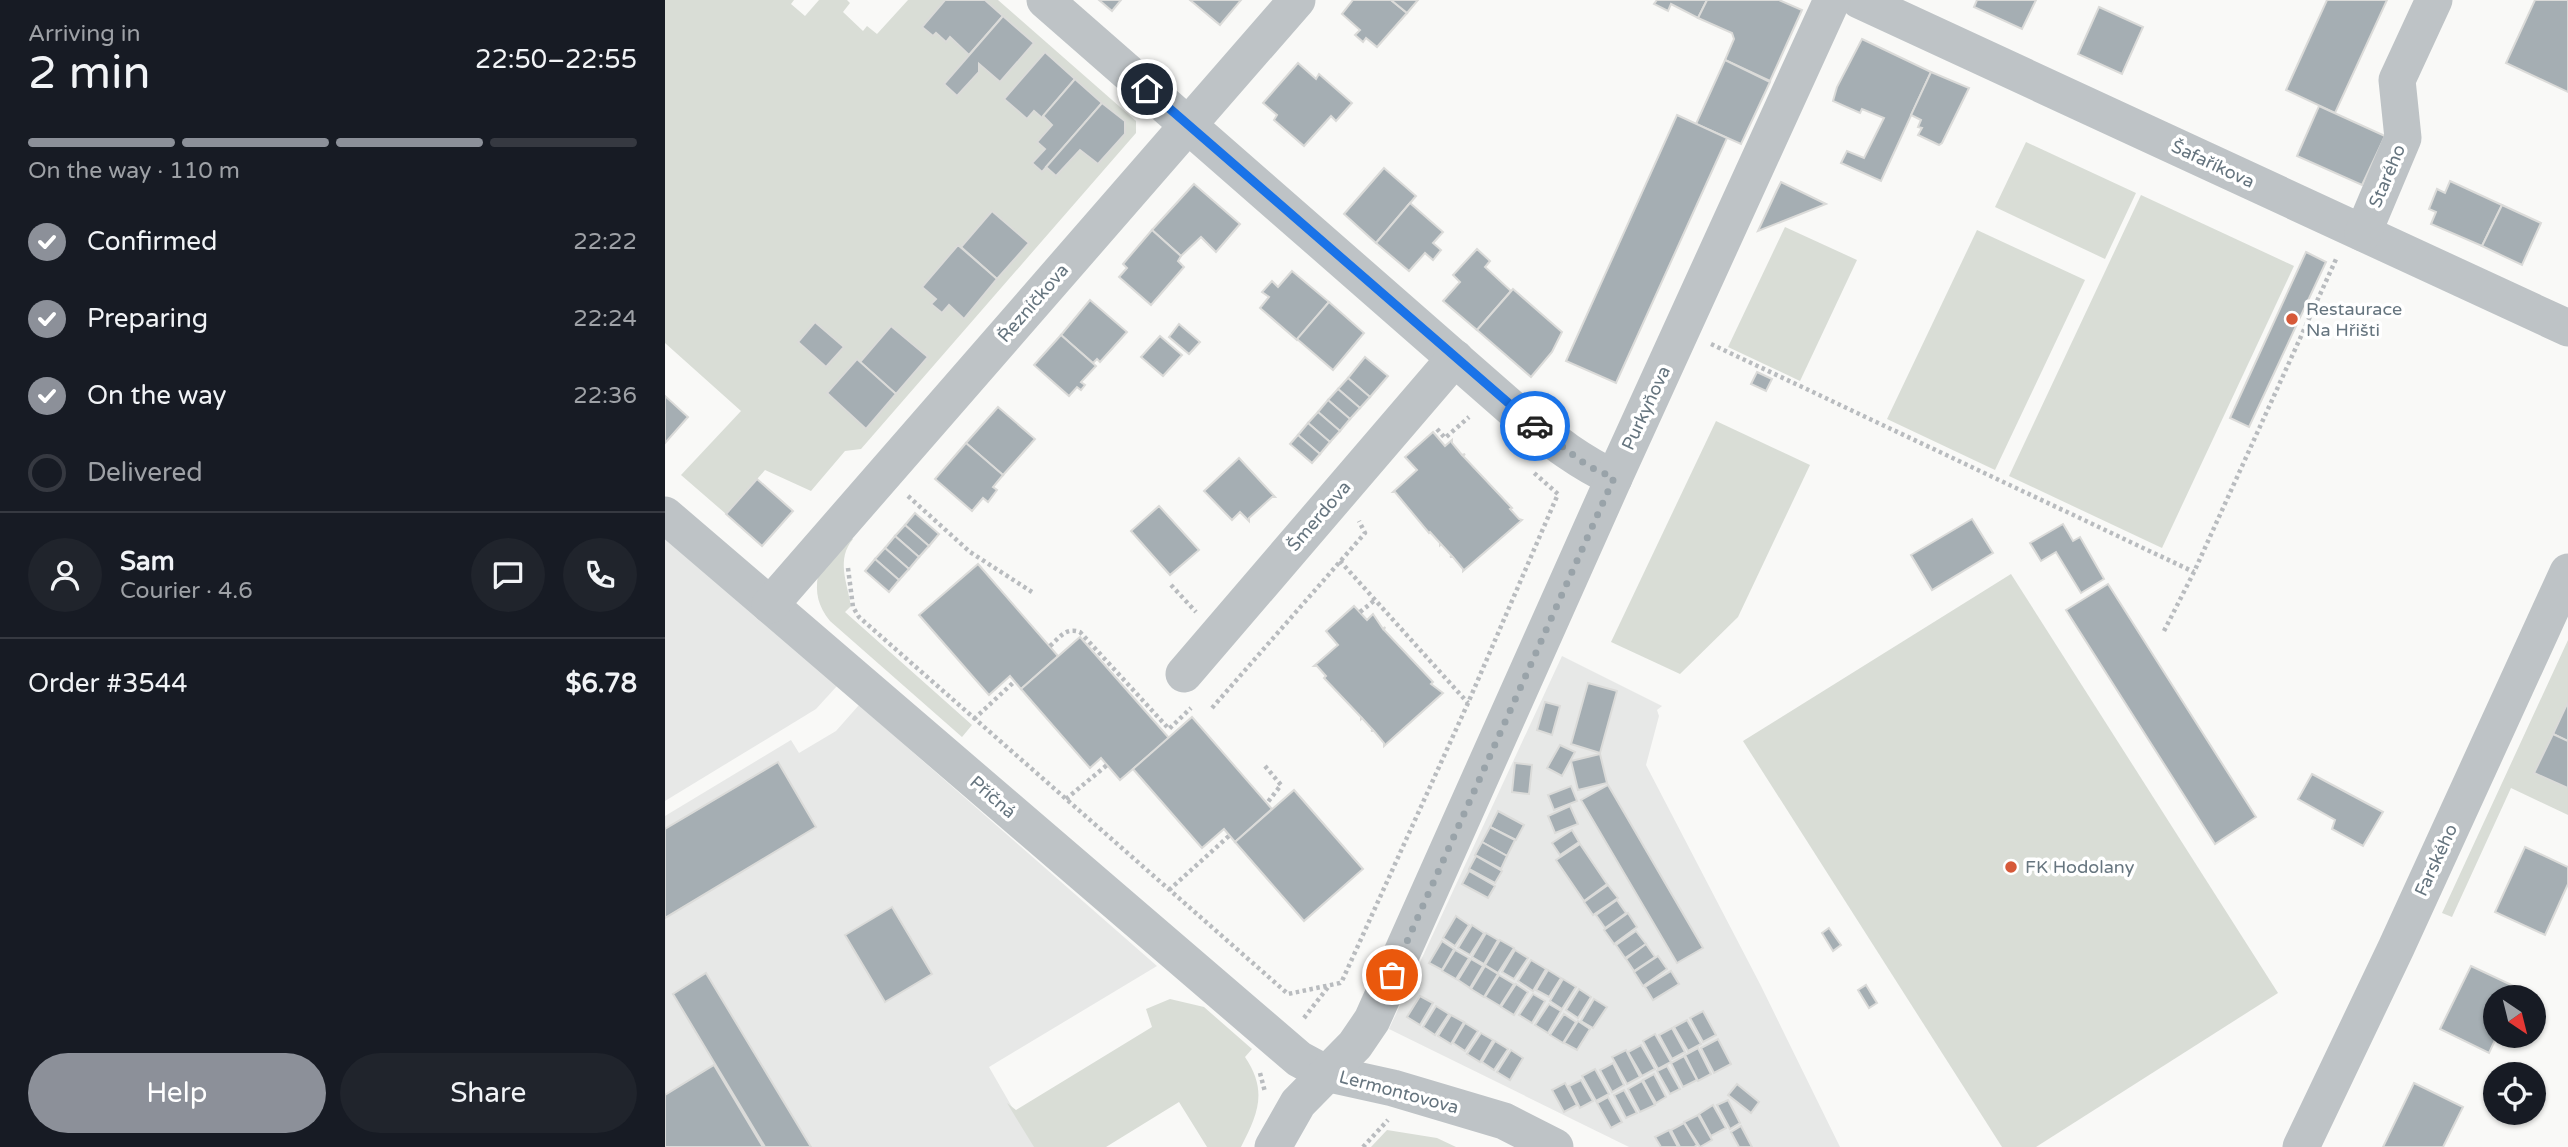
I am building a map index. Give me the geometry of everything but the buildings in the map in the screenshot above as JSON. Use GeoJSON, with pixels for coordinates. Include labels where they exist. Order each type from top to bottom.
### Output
{"type":"FeatureCollection","features":[{"type":"Feature","properties":{"kind":"street"},"geometry":{"type":"LineString","coordinates":[[1045,0],[1455,358],[1565,450],[1588,466],[1614,478]]}},
{"type":"Feature","properties":{"kind":"street","name":"Řezníčkova"},"geometry":{"type":"LineString","coordinates":[[770,605],[1297,0]]}},
{"type":"Feature","properties":{"kind":"street","name":"Purkyňova"},"geometry":{"type":"LineString","coordinates":[[1325,1073],[1355,1045],[1372,1020],[1614,478],[1832,0]]}},
{"type":"Feature","properties":{"kind":"street","name":"Šafaříkova"},"geometry":{"type":"LineString","coordinates":[[1859,0],[2568,328]]}},
{"type":"Feature","properties":{"kind":"street","name":"Starého"},"geometry":{"type":"LineString","coordinates":[[2356,230],[2403,138],[2397,80],[2434,0]]}},
{"type":"Feature","properties":{"kind":"street","name":"Šmerdova"},"geometry":{"type":"LineString","coordinates":[[1190,689],[1455,358]]}},
{"type":"Feature","properties":{"kind":"street","name":"Příčná"},"geometry":{"type":"LineString","coordinates":[[665,515],[1280,1044],[1299,1059],[1325,1073]]}},
{"type":"Feature","properties":{"kind":"street","name":"Farského"},"geometry":{"type":"LineString","coordinates":[[2301,1147],[2396,948],[2568,572]]}},
{"type":"Feature","properties":{"kind":"street","name":"Lermontovova"},"geometry":{"type":"LineString","coordinates":[[1273,1147],[1298,1103],[1325,1073],[1392,1088],[1504,1121],[1555,1147]]}},
{"type":"Feature","properties":{"kind":"path"},"geometry":{"type":"LineString","coordinates":[[2164,631],[2356,230]]}},
{"type":"Feature","properties":{"kind":"path"},"geometry":{"type":"LineString","coordinates":[[1682,330],[2194,572]]}},
{"type":"Feature","properties":{"kind":"path"},"geometry":{"type":"LineString","coordinates":[[1431,423],[1442,438],[1470,416],[1480,425]]}},
{"type":"Feature","properties":{"kind":"path"},"geometry":{"type":"LineString","coordinates":[[848,567],[855,613],[1288,994],[1340,983],[1468,703],[1558,494],[1529,468]]}},
{"type":"Feature","properties":{"kind":"path"},"geometry":{"type":"LineString","coordinates":[[900,488],[970,551],[1032,592]]}},
{"type":"Feature","properties":{"kind":"path"},"geometry":{"type":"LineString","coordinates":[[1212,708],[1365,533],[1353,510]]}},
{"type":"Feature","properties":{"kind":"path"},"geometry":{"type":"LineString","coordinates":[[1341,561],[1468,703]]}},
{"type":"Feature","properties":{"kind":"path"},"geometry":{"type":"LineString","coordinates":[[1171,585],[1196,612]]}},
{"type":"Feature","properties":{"kind":"path"},"geometry":{"type":"LineString","coordinates":[[1360,612],[1375,600]]}},
{"type":"Feature","properties":{"kind":"path"},"geometry":{"type":"LineString","coordinates":[[1050,646],[1067,631],[1072,629],[1080,632],[1169,729],[1190,689]]}},
{"type":"Feature","properties":{"kind":"path"},"geometry":{"type":"LineString","coordinates":[[974,719],[1015,681]]}},
{"type":"Feature","properties":{"kind":"path"},"geometry":{"type":"LineString","coordinates":[[1066,799],[1107,765]]}},
{"type":"Feature","properties":{"kind":"path"},"geometry":{"type":"LineString","coordinates":[[1265,766],[1281,785],[1267,803]]}},
{"type":"Feature","properties":{"kind":"path"},"geometry":{"type":"LineString","coordinates":[[1169,890],[1230,835]]}},
{"type":"Feature","properties":{"kind":"shaded area"},"geometry":{"type":"Polygon","coordinates":[[[665,0],[794,0],[791,4],[805,16],[819,0],[847,0],[850,3],[843,12],[863,31],[867,26],[877,34],[908,0],[998,0],[1136,121],[1136,133],[861,449],[845,451],[811,491],[765,470],[726,514],[681,475],[741,411],[665,343],[665,0]]]}},
{"type":"Feature","properties":{"kind":"shaded area"},"geometry":{"type":"Polygon","coordinates":[[[2026,142],[2136,193],[2105,259],[1995,207],[2026,142]]]}},
{"type":"Feature","properties":{"kind":"shaded area"},"geometry":{"type":"Polygon","coordinates":[[[2141,195],[2294,266],[2162,548],[2009,476],[2141,195]]]}},
{"type":"Feature","properties":{"kind":"shaded area"},"geometry":{"type":"Polygon","coordinates":[[[1785,227],[1857,260],[1800,381],[1728,347],[1785,227]]]}},
{"type":"Feature","properties":{"kind":"shaded area"},"geometry":{"type":"Polygon","coordinates":[[[1977,230],[2085,280],[1995,470],[1887,419],[1977,230]]]}},
{"type":"Feature","properties":{"kind":"shaded area"},"geometry":{"type":"Polygon","coordinates":[[[1716,421],[1810,465],[1738,617],[1680,674],[1611,642],[1716,421]]]}},
{"type":"Feature","properties":{"kind":"shaded area"},"geometry":{"type":"Polygon","coordinates":[[[665,513],[837,686],[816,709],[665,801],[665,513]]]}},
{"type":"Feature","properties":{"kind":"shaded area"},"geometry":{"type":"Polygon","coordinates":[[[851,538],[853,539],[844,563],[851,606],[845,612],[972,725],[962,737],[830,621],[820,605],[817,594],[818,575],[851,538]]]}},
{"type":"Feature","properties":{"kind":"shaded area","name":"FK Hodolany"},"geometry":{"type":"Polygon","coordinates":[[[2011,574],[2278,993],[2036,1147],[2002,1147],[1743,741],[2011,574]]]}},
{"type":"Feature","properties":{"kind":"shaded area"},"geometry":{"type":"Polygon","coordinates":[[[2568,640],[2568,815],[2511,788],[2452,917],[2442,913],[2568,640]]]}},
{"type":"Feature","properties":{"kind":"shaded area"},"geometry":{"type":"Polygon","coordinates":[[[1562,656],[1662,706],[1657,710],[1659,716],[1646,765],[1761,986],[1840,1147],[1629,1147],[1389,1029],[1562,656]]]}},
{"type":"Feature","properties":{"kind":"shaded area"},"geometry":{"type":"Polygon","coordinates":[[[859,705],[1157,966],[989,1067],[1035,1147],[665,1147],[665,816],[791,740],[799,753],[836,731],[859,705]]]}},
{"type":"Feature","properties":{"kind":"shaded area"},"geometry":{"type":"Polygon","coordinates":[[[1170,999],[1204,1007],[1252,1049],[1245,1057],[1256,1081],[1258,1102],[1252,1124],[1241,1147],[1207,1147],[1179,1102],[1106,1147],[1034,1147],[1007,1103],[1016,1110],[1152,1027],[1146,1009],[1170,999]]]}},
{"type":"Feature","properties":{"kind":"shaded area"},"geometry":{"type":"Polygon","coordinates":[[[1387,1130],[1437,1138],[1456,1147],[1371,1147],[1387,1130]]]}},
{"type":"Feature","properties":{"kind":"way so far"},"geometry":{"type":"LineString","coordinates":[[1392,975],[1614,478],[1588,466],[1535,426]]}},
{"type":"Feature","properties":{"kind":"place","name":"Restaurace Na Hřišti"},"geometry":{"type":"Point","coordinates":[2292,319]}},
{"type":"Feature","properties":{"kind":"place","name":"FK Hodolany"},"geometry":{"type":"Point","coordinates":[2011,867]}},
{"type":"Feature","properties":{"kind":"route"},"geometry":{"type":"LineString","coordinates":[[1147,89],[1535,426]]}}]}
